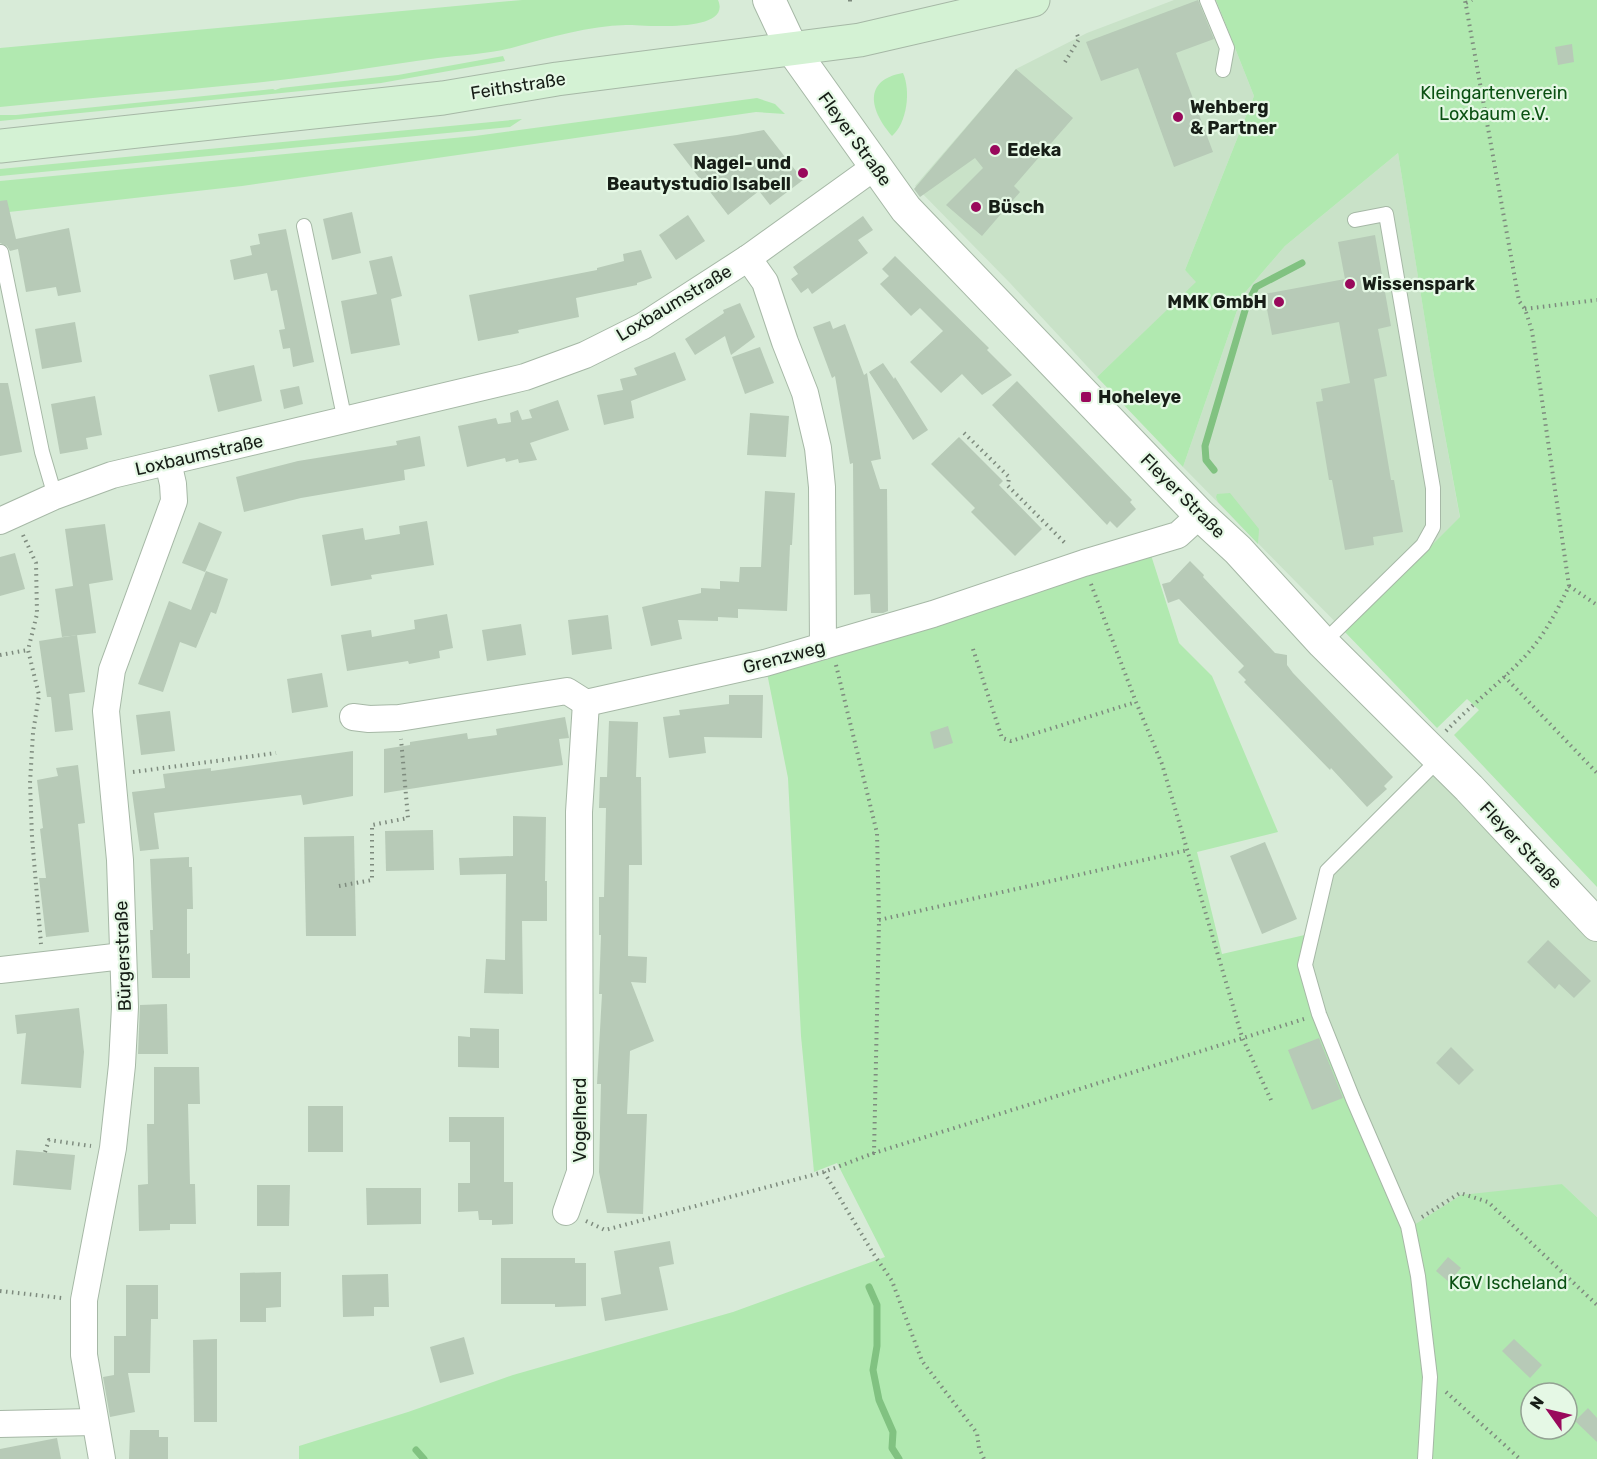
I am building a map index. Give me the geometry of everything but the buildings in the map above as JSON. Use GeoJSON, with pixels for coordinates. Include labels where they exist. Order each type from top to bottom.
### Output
{"type":"FeatureCollection","features":[{"type":"Feature","properties":{"kind":"main road","name":"Feithstraße"},"geometry":{"type":"LineString","coordinates":[[0,146],[443,98],[557,79],[860,40],[1033,0]]}},
{"type":"Feature","properties":{"kind":"street"},"geometry":{"type":"LineString","coordinates":[[769,0],[792,49]]}},
{"type":"Feature","properties":{"kind":"street","name":"Fleyer Straße"},"geometry":{"type":"LineString","coordinates":[[792,49],[906,209],[1597,924]]}},
{"type":"Feature","properties":{"kind":"street","name":"Loxbaumstraße"},"geometry":{"type":"LineString","coordinates":[[7,518],[55,496],[112,475],[525,377],[585,354],[643,326],[748,258],[876,166]]}},
{"type":"Feature","properties":{"kind":"street"},"geometry":{"type":"LineString","coordinates":[[748,258],[765,282],[784,342],[805,393],[818,448],[822,487],[827,645]]}},
{"type":"Feature","properties":{"kind":"street","name":"Bürgerstraße"},"geometry":{"type":"LineString","coordinates":[[102,1459],[84,1355],[84,1300],[113,1148],[122,1065],[125,1007],[120,860],[106,711],[112,670],[174,501],[168,462]]}},
{"type":"Feature","properties":{"kind":"street","name":"Grenzweg"},"geometry":{"type":"LineString","coordinates":[[586,703],[765,663],[933,614],[1084,563],[1178,535],[1200,515]]}},
{"type":"Feature","properties":{"kind":"street"},"geometry":{"type":"LineString","coordinates":[[352,717],[399,718],[567,691],[586,703]]}},
{"type":"Feature","properties":{"kind":"street","name":"Vogelherd"},"geometry":{"type":"LineString","coordinates":[[566,1212],[580,1172],[579,812],[586,703]]}},
{"type":"Feature","properties":{"kind":"street"},"geometry":{"type":"LineString","coordinates":[[0,970],[123,956]]}},
{"type":"Feature","properties":{"kind":"street"},"geometry":{"type":"LineString","coordinates":[[0,1424],[94,1422]]}},
{"type":"Feature","properties":{"kind":"lane"},"geometry":{"type":"LineString","coordinates":[[1207,0],[1227,48],[1223,70]]}},
{"type":"Feature","properties":{"kind":"lane"},"geometry":{"type":"LineString","coordinates":[[1323,643],[1423,545],[1433,527],[1433,488],[1386,214],[1356,220]]}},
{"type":"Feature","properties":{"kind":"lane"},"geometry":{"type":"LineString","coordinates":[[304,226],[345,421]]}},
{"type":"Feature","properties":{"kind":"lane"},"geometry":{"type":"LineString","coordinates":[[1,252],[42,452],[55,496]]}},
{"type":"Feature","properties":{"kind":"lane"},"geometry":{"type":"LineString","coordinates":[[1425,1459],[1430,1377],[1418,1276],[1408,1226],[1319,1014],[1305,965],[1327,871],[1434,754]]}},
{"type":"Feature","properties":{"kind":"path"},"geometry":{"type":"LineString","coordinates":[[1434,754],[1472,704],[1529,652],[1560,606],[1569,585],[1532,331],[1525,309],[1519,301],[1465,2],[1472,0]]}},
{"type":"Feature","properties":{"kind":"path"},"geometry":{"type":"LineString","coordinates":[[1065,62],[1079,39],[1076,32]]}},
{"type":"Feature","properties":{"kind":"path"},"geometry":{"type":"LineString","coordinates":[[1525,309],[1597,300]]}},
{"type":"Feature","properties":{"kind":"path"},"geometry":{"type":"LineString","coordinates":[[964,433],[1009,477],[1008,486],[1084,563],[1136,702],[1162,764],[1242,1037],[1272,1100]]}},
{"type":"Feature","properties":{"kind":"path"},"geometry":{"type":"LineString","coordinates":[[7,518],[36,563],[37,614],[28,650],[39,695],[33,733],[30,783],[37,907],[44,964]]}},
{"type":"Feature","properties":{"kind":"path"},"geometry":{"type":"LineString","coordinates":[[1569,585],[1597,605]]}},
{"type":"Feature","properties":{"kind":"path"},"geometry":{"type":"LineString","coordinates":[[827,645],[877,833],[879,921],[874,1153]]}},
{"type":"Feature","properties":{"kind":"path"},"geometry":{"type":"LineString","coordinates":[[973,649],[1002,738],[1011,741],[1136,702]]}},
{"type":"Feature","properties":{"kind":"path"},"geometry":{"type":"LineString","coordinates":[[0,655],[28,650]]}},
{"type":"Feature","properties":{"kind":"path"},"geometry":{"type":"LineString","coordinates":[[1504,676],[1597,773]]}},
{"type":"Feature","properties":{"kind":"path"},"geometry":{"type":"LineString","coordinates":[[339,886],[372,880],[372,825],[408,818],[399,718]]}},
{"type":"Feature","properties":{"kind":"path"},"geometry":{"type":"LineString","coordinates":[[111,774],[276,753]]}},
{"type":"Feature","properties":{"kind":"path"},"geometry":{"type":"LineString","coordinates":[[879,921],[1188,850]]}},
{"type":"Feature","properties":{"kind":"path"},"geometry":{"type":"LineString","coordinates":[[566,1212],[604,1230],[824,1172],[874,1153],[1319,1014]]}},
{"type":"Feature","properties":{"kind":"path"},"geometry":{"type":"LineString","coordinates":[[45,1152],[49,1140],[113,1148]]}},
{"type":"Feature","properties":{"kind":"path"},"geometry":{"type":"LineString","coordinates":[[824,1172],[892,1281],[922,1361],[977,1433],[978,1448],[984,1459]]}},
{"type":"Feature","properties":{"kind":"path"},"geometry":{"type":"LineString","coordinates":[[1408,1226],[1460,1193],[1488,1202],[1597,1305]]}},
{"type":"Feature","properties":{"kind":"path"},"geometry":{"type":"LineString","coordinates":[[0,1292],[84,1300]]}},
{"type":"Feature","properties":{"kind":"path"},"geometry":{"type":"LineString","coordinates":[[1430,1377],[1520,1459]]}},
{"type":"Feature","properties":{"kind":"shaded area"},"geometry":{"type":"Polygon","coordinates":[[[1174,0],[1216,0],[1254,96],[1185,270],[1197,282],[1097,377],[1010,283],[915,186],[1016,69],[1087,33],[1174,0]]]}},
{"type":"Feature","properties":{"kind":"shaded area"},"geometry":{"type":"Polygon","coordinates":[[[1398,153],[1434,376],[1464,540],[1354,641],[1183,467],[1242,296],[1285,246],[1398,153]]]}},
{"type":"Feature","properties":{"kind":"shaded area"},"geometry":{"type":"Polygon","coordinates":[[[1434,766],[1597,937],[1597,1217],[1562,1184],[1411,1227],[1362,1109],[1307,965],[1324,889],[1353,847],[1434,766]]]}},
{"type":"Feature","properties":{"kind":"green space"},"geometry":{"type":"Polygon","coordinates":[[[522,0],[718,0],[719,11],[712,18],[700,23],[598,27],[496,51],[307,77],[0,107],[0,48],[522,0]]]}},
{"type":"Feature","properties":{"kind":"green space","name":"Kleingartenverein Loxbaum e.V."},"geometry":{"type":"Polygon","coordinates":[[[1216,0],[1597,0],[1597,887],[1454,735],[1479,710],[1467,699],[1437,728],[1345,632],[1460,517],[1434,376],[1398,153],[1285,246],[1242,296],[1183,467],[1097,377],[1196,282],[1185,270],[1254,96],[1216,0]]]}},
{"type":"Feature","properties":{"kind":"green space"},"geometry":{"type":"Polygon","coordinates":[[[503,56],[505,61],[381,83],[0,121],[0,115],[275,90],[398,75],[503,56]]]}},
{"type":"Feature","properties":{"kind":"green space"},"geometry":{"type":"Polygon","coordinates":[[[903,73],[907,89],[906,106],[901,123],[892,136],[879,117],[874,98],[881,82],[903,73]]]}},
{"type":"Feature","properties":{"kind":"green space"},"geometry":{"type":"Polygon","coordinates":[[[757,98],[775,104],[785,114],[756,112],[242,186],[0,213],[0,181],[475,136],[757,98]]]}},
{"type":"Feature","properties":{"kind":"green space"},"geometry":{"type":"Polygon","coordinates":[[[522,119],[510,127],[0,176],[0,169],[522,119]]]}},
{"type":"Feature","properties":{"kind":"green space"},"geometry":{"type":"Polygon","coordinates":[[[1230,493],[1259,529],[1258,544],[1218,502],[1217,494],[1230,493]]]}},
{"type":"Feature","properties":{"kind":"green space","name":"KGV Ischeland"},"geometry":{"type":"Polygon","coordinates":[[[1151,555],[1179,643],[1212,676],[1278,832],[1197,852],[1222,954],[1309,934],[1304,969],[1411,1227],[1461,1195],[1562,1184],[1597,1217],[1597,1459],[299,1459],[299,1446],[408,1412],[513,1375],[733,1312],[885,1257],[837,1163],[814,1172],[801,1036],[788,778],[767,673],[1151,555]]]}},
{"type":"Feature","properties":{"kind":"waterway"},"geometry":{"type":"LineString","coordinates":[[1214,470],[1206,460],[1205,446],[1246,307],[1256,287],[1302,263]]}},
{"type":"Feature","properties":{"kind":"waterway"},"geometry":{"type":"LineString","coordinates":[[869,1287],[877,1305],[877,1346],[873,1370],[879,1400],[893,1432],[892,1448],[899,1459]]}},
{"type":"Feature","properties":{"kind":"waterway"},"geometry":{"type":"LineString","coordinates":[[416,1450],[424,1459]]}},
{"type":"Feature","properties":{"kind":"place","name":"Wehberg & Partner"},"geometry":{"type":"Point","coordinates":[1178,117]}},
{"type":"Feature","properties":{"kind":"place","name":"Edeka"},"geometry":{"type":"Point","coordinates":[995,150]}},
{"type":"Feature","properties":{"kind":"place","name":"Nagel- und Beautystudio Isabell"},"geometry":{"type":"Point","coordinates":[803,173]}},
{"type":"Feature","properties":{"kind":"place","name":"Büsch"},"geometry":{"type":"Point","coordinates":[976,207]}},
{"type":"Feature","properties":{"kind":"place","name":"Wissenspark"},"geometry":{"type":"Point","coordinates":[1350,284]}},
{"type":"Feature","properties":{"kind":"place","name":"MMK GmbH"},"geometry":{"type":"Point","coordinates":[1279,302]}},
{"type":"Feature","properties":{"kind":"place","name":"Hoheleye"},"geometry":{"type":"Point","coordinates":[1086,397]}}]}
